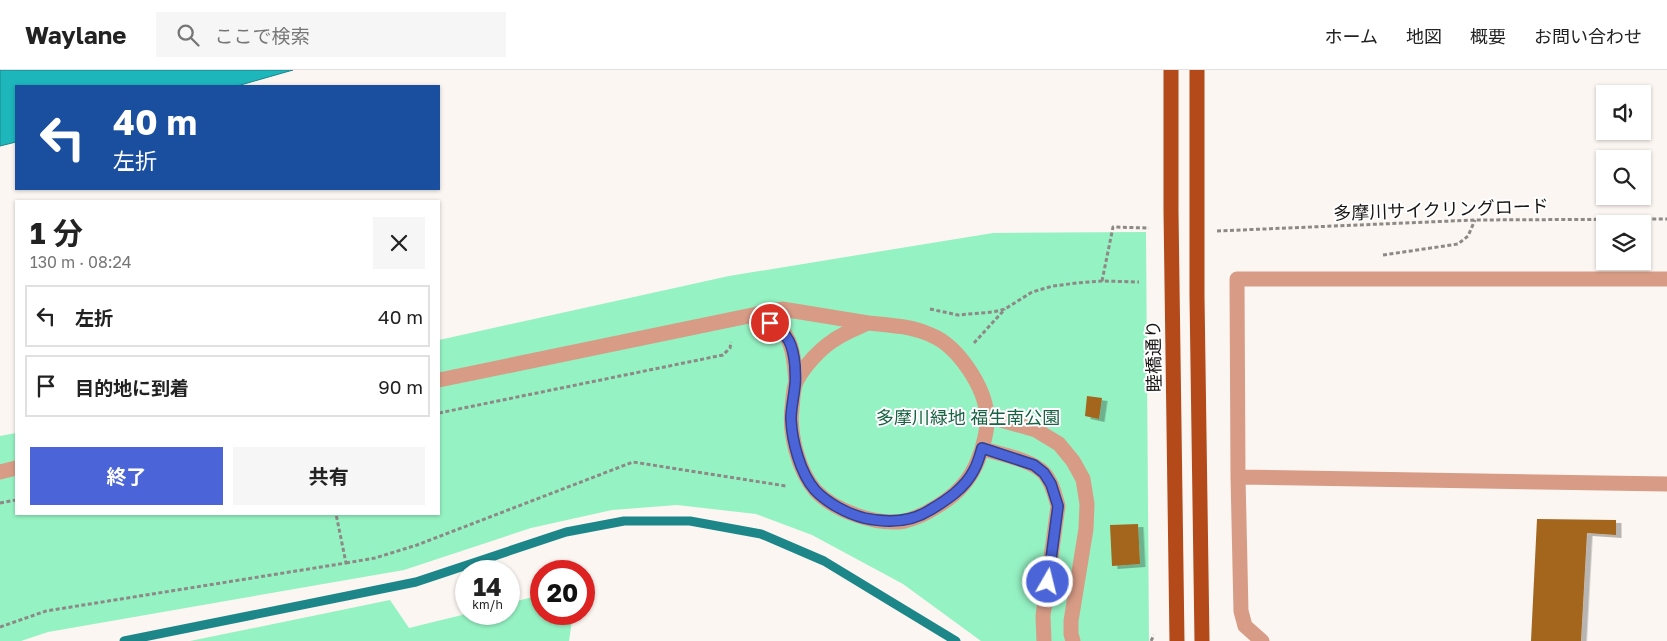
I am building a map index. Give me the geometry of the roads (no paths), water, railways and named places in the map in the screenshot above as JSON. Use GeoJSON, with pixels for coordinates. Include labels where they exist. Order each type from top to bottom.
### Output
{"type":"FeatureCollection","features":[{"type":"Feature","properties":{"kind":"main road","name":"睦橋通り"},"geometry":{"type":"LineString","coordinates":[[1171,70],[1177,641]]}},
{"type":"Feature","properties":{"kind":"main road"},"geometry":{"type":"LineString","coordinates":[[1197,70],[1202,641]]}},
{"type":"Feature","properties":{"kind":"street"},"geometry":{"type":"LineString","coordinates":[[1262,641],[1244,626],[1241,612],[1237,280],[1667,279]]}},
{"type":"Feature","properties":{"kind":"street"},"geometry":{"type":"LineString","coordinates":[[440,380],[737,318],[782,309],[916,330],[933,335],[947,345],[971,372],[980,389],[987,416],[982,448],[974,470],[953,496],[924,514],[905,521],[888,521],[856,516],[842,510],[815,490],[800,462],[794,442],[791,417],[796,382],[794,353],[790,340],[781,330],[758,318],[737,318]]}},
{"type":"Feature","properties":{"kind":"street"},"geometry":{"type":"LineString","coordinates":[[796,382],[818,353],[835,339],[868,323]]}},
{"type":"Feature","properties":{"kind":"street"},"geometry":{"type":"LineString","coordinates":[[987,416],[1036,430],[1059,444],[1073,461],[1083,479],[1087,504],[1086,529],[1071,621],[1073,641]]}},
{"type":"Feature","properties":{"kind":"street"},"geometry":{"type":"LineString","coordinates":[[982,448],[1034,465],[1044,473],[1055,495],[1058,506],[1043,616],[1044,641]]}},
{"type":"Feature","properties":{"kind":"street"},"geometry":{"type":"LineString","coordinates":[[0,472],[15,468]]}},
{"type":"Feature","properties":{"kind":"street"},"geometry":{"type":"LineString","coordinates":[[1238,477],[1667,484]]}},
{"type":"Feature","properties":{"kind":"water"},"geometry":{"type":"Polygon","coordinates":[[[0,70],[293,70],[240,85],[15,85],[15,142],[0,146],[0,70]]]}},
{"type":"Feature","properties":{"kind":"waterway"},"geometry":{"type":"LineString","coordinates":[[124,641],[416,582],[566,532],[624,521],[690,521],[761,534],[824,561],[956,641]]}},
{"type":"Feature","properties":{"kind":"park label","name":"多摩川緑地 福生南公園"},"geometry":{"type":"Point","coordinates":[968,418]}}]}
